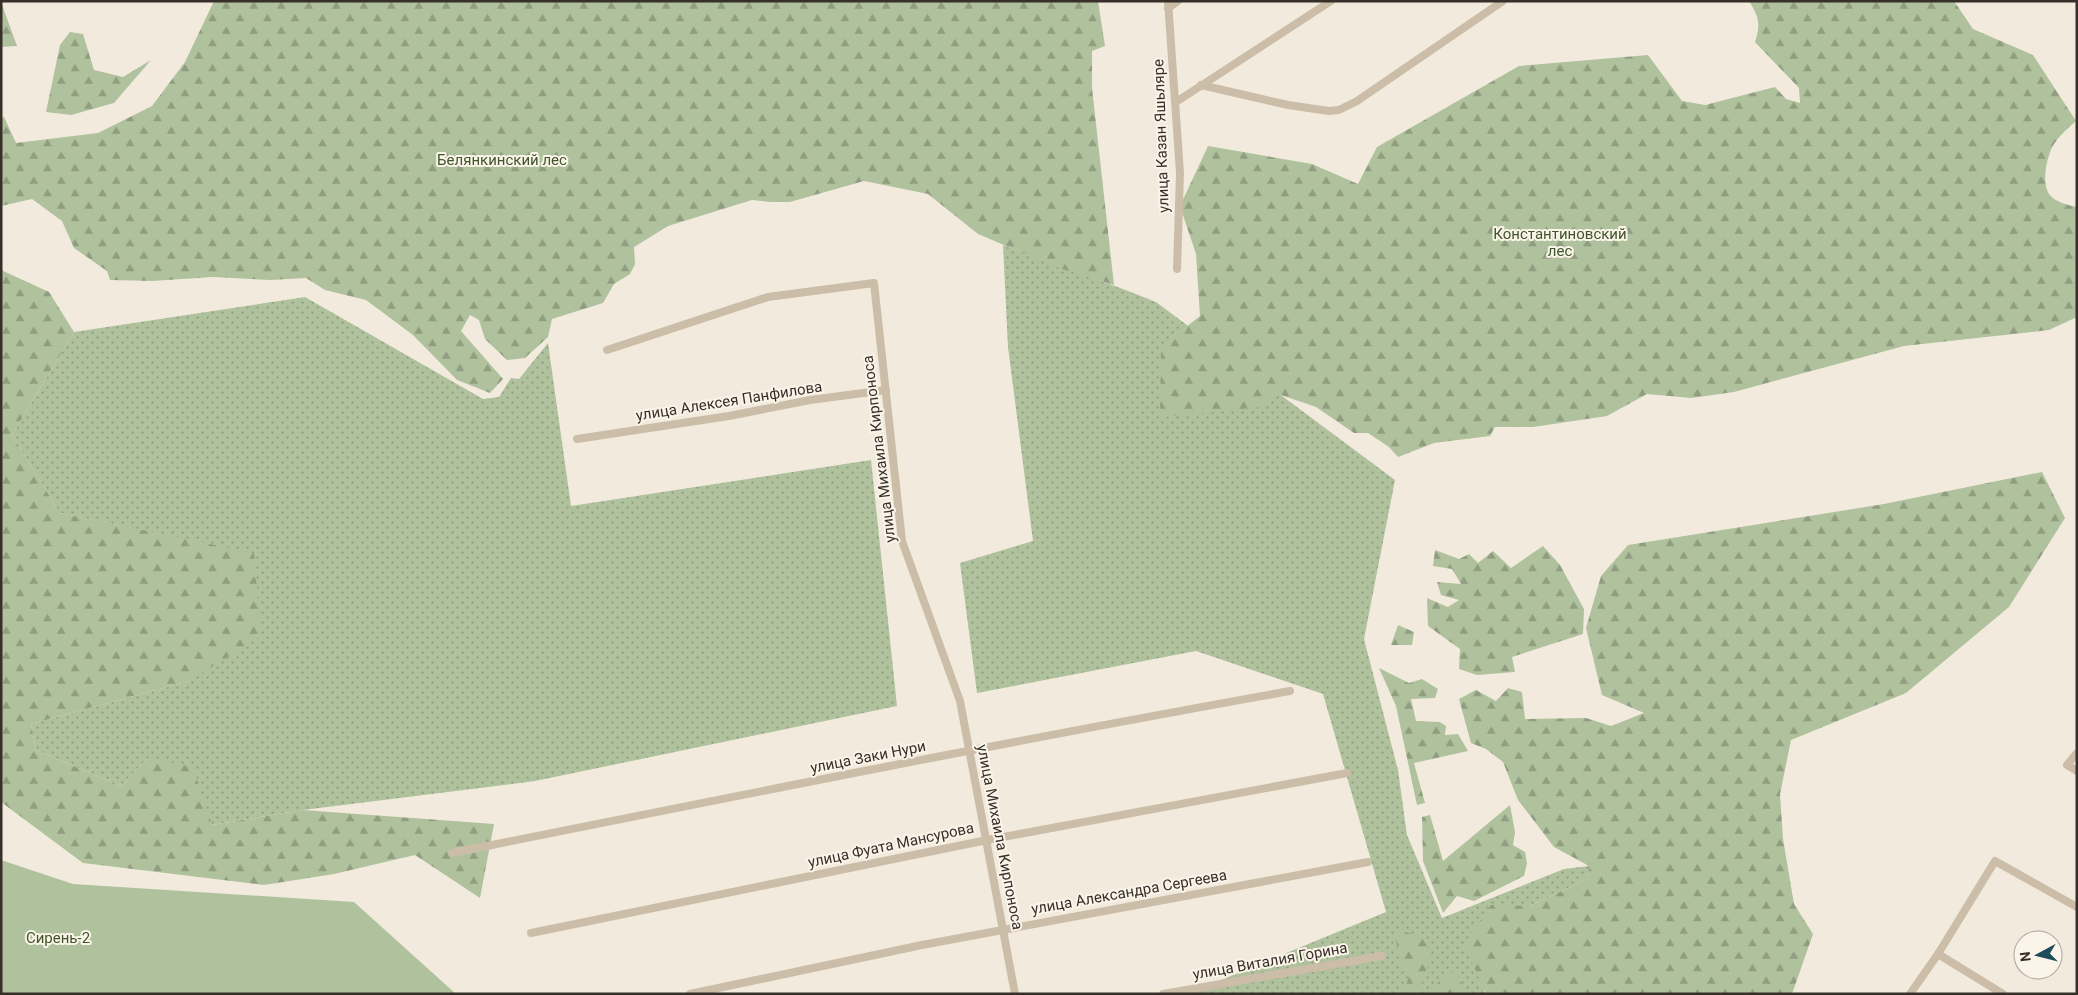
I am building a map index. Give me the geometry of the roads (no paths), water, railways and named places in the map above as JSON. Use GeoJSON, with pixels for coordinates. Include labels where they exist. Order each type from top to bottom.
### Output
{"type":"FeatureCollection","features":[{"type":"Feature","properties":{"kind":"street"},"geometry":{"type":"LineString","coordinates":[[1168,5],[1178,1]]}},
{"type":"Feature","properties":{"kind":"street"},"geometry":{"type":"LineString","coordinates":[[1176,102],[1331,1]]}},
{"type":"Feature","properties":{"kind":"street"},"geometry":{"type":"LineString","coordinates":[[1201,85],[1288,105],[1339,110],[1357,102],[1503,1]]}},
{"type":"Feature","properties":{"kind":"street","name":"улица Казан Яшьляре"},"geometry":{"type":"LineString","coordinates":[[1168,5],[1180,173],[1176,269]]}},
{"type":"Feature","properties":{"kind":"street","name":"улица Михаила Кирпоноса"},"geometry":{"type":"LineString","coordinates":[[608,350],[768,297],[874,283],[902,541],[960,701],[1015,994]]}},
{"type":"Feature","properties":{"kind":"street","name":"улица Алексея Панфилова"},"geometry":{"type":"LineString","coordinates":[[578,439],[729,416],[810,400],[886,390]]}},
{"type":"Feature","properties":{"kind":"street","name":"улица Заки Нури"},"geometry":{"type":"LineString","coordinates":[[452,853],[970,751],[1290,691]]}},
{"type":"Feature","properties":{"kind":"street"},"geometry":{"type":"LineString","coordinates":[[2077,753],[2067,765],[2077,771]]}},
{"type":"Feature","properties":{"kind":"street","name":"улица Фуата Мансурова"},"geometry":{"type":"LineString","coordinates":[[531,933],[987,840],[1347,773]]}},
{"type":"Feature","properties":{"kind":"street"},"geometry":{"type":"LineString","coordinates":[[1910,994],[1938,954],[1995,861],[2077,907]]}},
{"type":"Feature","properties":{"kind":"street","name":"улица Александра Сергеева"},"geometry":{"type":"LineString","coordinates":[[690,994],[1004,929],[1368,862]]}},
{"type":"Feature","properties":{"kind":"street"},"geometry":{"type":"LineString","coordinates":[[1938,954],[2003,994]]}},
{"type":"Feature","properties":{"kind":"street","name":"улица Виталия Горина"},"geometry":{"type":"LineString","coordinates":[[1162,994],[1382,956]]}},
{"type":"Feature","properties":{"kind":"park label","name":"Белянкинский лес"},"geometry":{"type":"Point","coordinates":[502,160]}},
{"type":"Feature","properties":{"kind":"park label","name":"Константиновский лес"},"geometry":{"type":"Point","coordinates":[1560,242]}},
{"type":"Feature","properties":{"kind":"park label","name":"Сирень-2"},"geometry":{"type":"Point","coordinates":[58,938]}}]}
